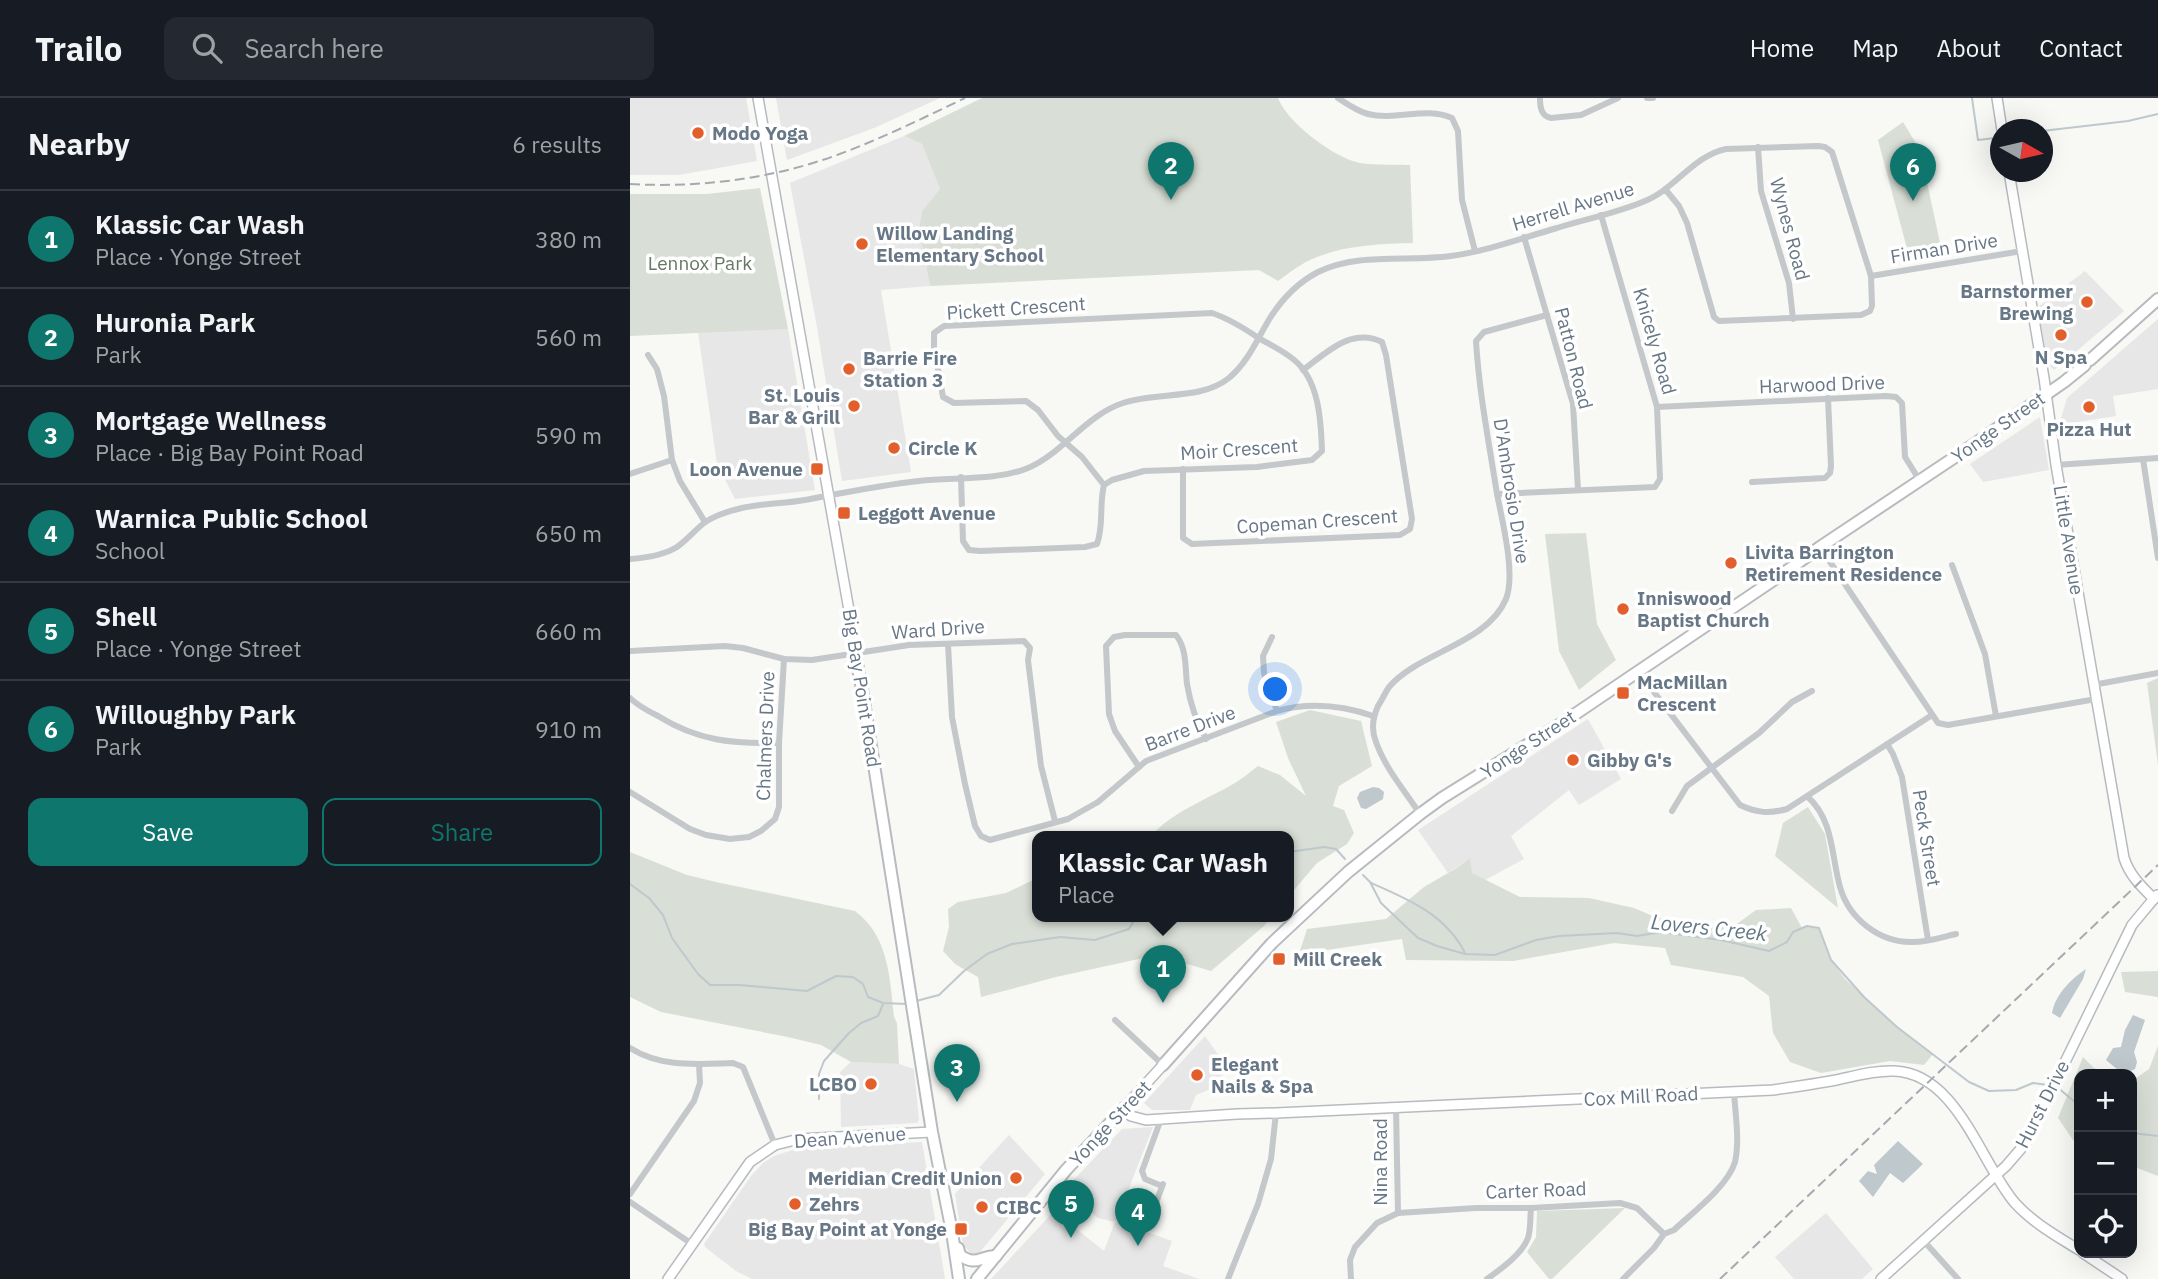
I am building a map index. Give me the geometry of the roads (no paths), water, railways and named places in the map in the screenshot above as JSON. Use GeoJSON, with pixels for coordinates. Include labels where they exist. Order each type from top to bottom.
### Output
{"type":"FeatureCollection","features":[{"type":"Feature","properties":{"kind":"main road","name":"Yonge Street"},"geometry":{"type":"LineString","coordinates":[[1163,1065],[1272,943],[1348,872],[1420,814],[1559,725],[2046,394],[2087,363],[2158,299]]}},
{"type":"Feature","properties":{"kind":"main road","name":"Big Bay Point Road"},"geometry":{"type":"LineString","coordinates":[[855,653],[932,1132],[959,1279]]}},
{"type":"Feature","properties":{"kind":"main road","name":"Yonge Street"},"geometry":{"type":"LineString","coordinates":[[977,1279],[1066,1170],[1124,1108]]}},
{"type":"Feature","properties":{"kind":"main road"},"geometry":{"type":"LineString","coordinates":[[952,1233],[962,1258],[979,1261],[988,1256],[996,1256]]}},
{"type":"Feature","properties":{"kind":"street","name":"Big Bay Point Road"},"geometry":{"type":"LineString","coordinates":[[758,98],[855,653]]}},
{"type":"Feature","properties":{"kind":"street"},"geometry":{"type":"LineString","coordinates":[[630,559],[674,549],[705,522],[737,509],[918,481],[1010,474],[1027,468],[1043,460],[1103,413],[1120,404],[1141,398],[1191,393],[1225,381],[1242,366],[1271,316],[1299,284],[1328,268],[1353,262],[1450,256],[1475,251],[1462,201],[1458,131],[1452,118],[1440,113],[1369,114],[1338,98]]}},
{"type":"Feature","properties":{"kind":"street"},"geometry":{"type":"LineString","coordinates":[[1540,98],[1542,113],[1551,118],[1581,115],[1618,98]]}},
{"type":"Feature","properties":{"kind":"street"},"geometry":{"type":"LineString","coordinates":[[1647,98],[1653,98]]}},
{"type":"Feature","properties":{"kind":"street"},"geometry":{"type":"LineString","coordinates":[[1997,98],[2000,119]]}},
{"type":"Feature","properties":{"kind":"street","name":"Herrell Avenue"},"geometry":{"type":"LineString","coordinates":[[1475,251],[1645,201],[1712,153],[1732,148],[1818,146],[1832,152],[1871,276]]}},
{"type":"Feature","properties":{"kind":"street","name":"Wynes Road"},"geometry":{"type":"LineString","coordinates":[[1758,147],[1761,191],[1789,284],[1793,318]]}},
{"type":"Feature","properties":{"kind":"street","name":"Little Avenue"},"geometry":{"type":"LineString","coordinates":[[2012,182],[2056,465],[2124,858],[2135,880],[2156,896]]}},
{"type":"Feature","properties":{"kind":"street"},"geometry":{"type":"LineString","coordinates":[[1665,189],[1679,206],[1687,223],[1716,319],[1725,322],[1866,314],[1872,306],[1871,276]]}},
{"type":"Feature","properties":{"kind":"street","name":"Knicely Road"},"geometry":{"type":"LineString","coordinates":[[1497,494],[1655,487],[1659,484],[1657,407],[1601,215]]}},
{"type":"Feature","properties":{"kind":"street","name":"Patton Road"},"geometry":{"type":"LineString","coordinates":[[1524,237],[1573,404],[1578,490]]}},
{"type":"Feature","properties":{"kind":"street","name":"Firman Drive"},"geometry":{"type":"LineString","coordinates":[[1871,276],[2022,251]]}},
{"type":"Feature","properties":{"kind":"street","name":"Pickett Crescent"},"geometry":{"type":"LineString","coordinates":[[1066,442],[1026,401],[954,403],[943,397],[934,333],[944,326],[1212,313],[1229,318],[1260,338]]}},
{"type":"Feature","properties":{"kind":"street","name":"D'Ambrosio Drive"},"geometry":{"type":"LineString","coordinates":[[1373,716],[1389,688],[1409,671],[1490,622],[1506,598],[1509,579],[1505,537],[1478,374],[1476,341],[1484,332],[1547,315]]}},
{"type":"Feature","properties":{"kind":"street","name":"Copeman Crescent"},"geometry":{"type":"LineString","coordinates":[[1182,469],[1184,538],[1192,544],[1400,535],[1410,529],[1412,519],[1382,342],[1371,336],[1356,337],[1340,343],[1303,370]]}},
{"type":"Feature","properties":{"kind":"street","name":"Moir Crescent"},"geometry":{"type":"LineString","coordinates":[[1104,485],[1144,471],[1258,467],[1312,460],[1322,451],[1316,398],[1310,382],[1293,359],[1260,338]]}},
{"type":"Feature","properties":{"kind":"street"},"geometry":{"type":"LineString","coordinates":[[648,355],[657,369],[664,396],[672,460],[680,481],[705,522]]}},
{"type":"Feature","properties":{"kind":"street","name":"Harwood Drive"},"geometry":{"type":"LineString","coordinates":[[1657,407],[1896,397],[1900,400],[1905,457],[1920,481]]}},
{"type":"Feature","properties":{"kind":"street"},"geometry":{"type":"LineString","coordinates":[[1752,482],[1825,478],[1829,475],[1831,466],[1828,398]]}},
{"type":"Feature","properties":{"kind":"street"},"geometry":{"type":"LineString","coordinates":[[961,477],[963,541],[969,550],[1085,547],[1097,544],[1102,532],[1101,499],[1104,485],[1066,442]]}},
{"type":"Feature","properties":{"kind":"street"},"geometry":{"type":"LineString","coordinates":[[2056,465],[2158,458]]}},
{"type":"Feature","properties":{"kind":"street"},"geometry":{"type":"LineString","coordinates":[[2143,459],[2158,558]]}},
{"type":"Feature","properties":{"kind":"street"},"geometry":{"type":"LineString","coordinates":[[630,474],[672,460]]}},
{"type":"Feature","properties":{"kind":"street"},"geometry":{"type":"LineString","coordinates":[[1819,547],[1938,723],[1946,725],[2096,699]]}},
{"type":"Feature","properties":{"kind":"street"},"geometry":{"type":"LineString","coordinates":[[1952,565],[1985,654],[1996,716]]}},
{"type":"Feature","properties":{"kind":"street"},"geometry":{"type":"LineString","coordinates":[[1139,767],[1115,731],[1109,713],[1106,646],[1114,637],[1176,635],[1183,643],[1188,687],[1206,738]]}},
{"type":"Feature","properties":{"kind":"street"},"geometry":{"type":"LineString","coordinates":[[1272,637],[1263,656],[1264,673],[1278,711]]}},
{"type":"Feature","properties":{"kind":"street","name":"Ward Drive"},"geometry":{"type":"LineString","coordinates":[[630,651],[724,646],[743,648],[783,659],[812,660],[909,645],[1024,641],[1030,648],[1028,660],[1032,707],[1041,766],[1055,821]]}},
{"type":"Feature","properties":{"kind":"street","name":"Barre Drive"},"geometry":{"type":"LineString","coordinates":[[948,644],[952,717],[975,826],[981,836],[990,840],[1068,818],[1098,802],[1146,761],[1278,711],[1297,705],[1322,705],[1357,710],[1373,716]]}},
{"type":"Feature","properties":{"kind":"street","name":"Chalmers Drive"},"geometry":{"type":"LineString","coordinates":[[630,792],[690,829],[706,835],[730,839],[749,836],[761,831],[775,819],[779,807],[783,659]]}},
{"type":"Feature","properties":{"kind":"street"},"geometry":{"type":"LineString","coordinates":[[1638,671],[1740,805],[1755,811],[1772,813],[1808,797],[1932,715]]}},
{"type":"Feature","properties":{"kind":"street"},"geometry":{"type":"LineString","coordinates":[[2093,685],[2158,673]]}},
{"type":"Feature","properties":{"kind":"street"},"geometry":{"type":"LineString","coordinates":[[1672,811],[1687,786],[1759,733],[1792,702],[1812,691]]}},
{"type":"Feature","properties":{"kind":"street"},"geometry":{"type":"LineString","coordinates":[[630,698],[680,730],[716,740],[779,743]]}},
{"type":"Feature","properties":{"kind":"street"},"geometry":{"type":"LineString","coordinates":[[1373,716],[1375,740],[1420,814]]}},
{"type":"Feature","properties":{"kind":"street","name":"Peck Street"},"geometry":{"type":"LineString","coordinates":[[1887,744],[1902,777],[1928,940]]}},
{"type":"Feature","properties":{"kind":"street"},"geometry":{"type":"LineString","coordinates":[[1808,797],[1818,806],[1825,819],[1840,889],[1860,922],[1894,940],[1913,942],[1956,934]]}},
{"type":"Feature","properties":{"kind":"street","name":"Hurst Drive"},"geometry":{"type":"LineString","coordinates":[[1881,1279],[2020,1151],[2132,925],[2156,896]]}},
{"type":"Feature","properties":{"kind":"street"},"geometry":{"type":"LineString","coordinates":[[1115,1020],[1163,1065]]}},
{"type":"Feature","properties":{"kind":"street"},"geometry":{"type":"LineString","coordinates":[[631,1050],[664,1063],[733,1063],[743,1068],[775,1145]]}},
{"type":"Feature","properties":{"kind":"street"},"geometry":{"type":"LineString","coordinates":[[630,1194],[694,1101],[699,1083],[699,1064]]}},
{"type":"Feature","properties":{"kind":"street","name":"Yonge Street"},"geometry":{"type":"LineString","coordinates":[[1124,1108],[1163,1065]]}},
{"type":"Feature","properties":{"kind":"street","name":"Cox Mill Road"},"geometry":{"type":"LineString","coordinates":[[1124,1108],[1131,1116],[1146,1120],[1773,1090],[1894,1070],[1915,1074],[1933,1084],[1973,1135],[2002,1186],[2028,1216],[2074,1247]]}},
{"type":"Feature","properties":{"kind":"street"},"geometry":{"type":"LineString","coordinates":[[1623,1279],[1664,1234],[1674,1230],[1724,1181],[1734,1163],[1736,1147],[1734,1091]]}},
{"type":"Feature","properties":{"kind":"street","name":"Nina Road"},"geometry":{"type":"LineString","coordinates":[[1351,1279],[1350,1260],[1355,1247],[1377,1223],[1398,1213],[1396,1107]]}},
{"type":"Feature","properties":{"kind":"street"},"geometry":{"type":"LineString","coordinates":[[1228,1279],[1258,1204],[1271,1159],[1276,1113]]}},
{"type":"Feature","properties":{"kind":"street"},"geometry":{"type":"LineString","coordinates":[[1154,1208],[1163,1184],[1145,1179],[1142,1171],[1161,1119]]}},
{"type":"Feature","properties":{"kind":"street","name":"Dean Avenue"},"geometry":{"type":"LineString","coordinates":[[668,1279],[745,1168],[757,1156],[775,1145],[799,1139],[932,1132]]}},
{"type":"Feature","properties":{"kind":"street"},"geometry":{"type":"LineString","coordinates":[[630,1202],[692,1244]]}},
{"type":"Feature","properties":{"kind":"street","name":"Carter Road"},"geometry":{"type":"LineString","coordinates":[[1398,1213],[1620,1203],[1637,1208],[1664,1234]]}},
{"type":"Feature","properties":{"kind":"street"},"geometry":{"type":"LineString","coordinates":[[1487,1279],[1523,1247],[1529,1236],[1531,1208]]}},
{"type":"Feature","properties":{"kind":"street"},"geometry":{"type":"LineString","coordinates":[[1923,1240],[1958,1279]]}},
{"type":"Feature","properties":{"kind":"street","name":"Cox Mill Road"},"geometry":{"type":"LineString","coordinates":[[2090,1258],[2122,1279]]}},
{"type":"Feature","properties":{"kind":"waterway"},"geometry":{"type":"LineString","coordinates":[[1972,98],[1978,140],[1990,139]]}},
{"type":"Feature","properties":{"kind":"waterway"},"geometry":{"type":"LineString","coordinates":[[2053,130],[2128,121],[2158,114]]}},
{"type":"Feature","properties":{"kind":"waterway","name":"Lovers Creek"},"geometry":{"type":"LineString","coordinates":[[1294,851],[1324,847],[1336,849],[1345,859]]}},
{"type":"Feature","properties":{"kind":"waterway","name":"Lovers Creek"},"geometry":{"type":"LineString","coordinates":[[1363,875],[1370,882],[1381,903],[1418,938],[1465,954],[1495,955],[1536,940],[1559,936],[1617,933],[1637,936],[1661,932],[1721,940],[1769,951],[1787,942],[1793,932],[1807,926],[1819,928],[1831,960],[1864,997],[1897,1027],[1969,1082],[1989,1091],[2016,1090],[2033,1083],[2048,1085]]}},
{"type":"Feature","properties":{"kind":"waterway"},"geometry":{"type":"LineString","coordinates":[[1371,883],[1412,902],[1437,918],[1448,928],[1465,953]]}},
{"type":"Feature","properties":{"kind":"waterway","name":"Lovers Creek"},"geometry":{"type":"LineString","coordinates":[[630,884],[649,898],[663,915],[672,938],[698,974],[710,985],[807,991],[836,976],[853,977],[863,984],[868,997],[883,1003],[907,1004]]}},
{"type":"Feature","properties":{"kind":"waterway","name":"Lovers Creek"},"geometry":{"type":"LineString","coordinates":[[916,1001],[939,995],[987,954],[1012,944],[1060,937],[1095,940],[1129,929],[1133,922]]}},
{"type":"Feature","properties":{"kind":"waterway"},"geometry":{"type":"LineString","coordinates":[[819,1099],[819,1074],[824,1061],[849,1033],[861,1023],[878,1016],[883,1004]]}},
{"type":"Feature","properties":{"kind":"waterway","name":"Lovers Creek"},"geometry":{"type":"LineString","coordinates":[[2057,1087],[2074,1101]]}},
{"type":"Feature","properties":{"kind":"waterway","name":"Lovers Creek"},"geometry":{"type":"LineString","coordinates":[[2137,1134],[2158,1136]]}},
{"type":"Feature","properties":{"kind":"railway"},"geometry":{"type":"LineString","coordinates":[[630,184],[709,183],[787,170],[853,149],[965,98]]}},
{"type":"Feature","properties":{"kind":"railway"},"geometry":{"type":"LineString","coordinates":[[1720,1279],[2158,865]]}},
{"type":"Feature","properties":{"kind":"place","name":"Modo Yoga"},"geometry":{"type":"Point","coordinates":[698,133]}},
{"type":"Feature","properties":{"kind":"place","name":"Huronia Park"},"geometry":{"type":"Point","coordinates":[1171,200]}},
{"type":"Feature","properties":{"kind":"place","name":"Willoughby Park"},"geometry":{"type":"Point","coordinates":[1913,201]}},
{"type":"Feature","properties":{"kind":"place","name":"Willow Landing Elementary School"},"geometry":{"type":"Point","coordinates":[862,244]}},
{"type":"Feature","properties":{"kind":"place","name":"Barnstormer Brewing"},"geometry":{"type":"Point","coordinates":[2087,302]}},
{"type":"Feature","properties":{"kind":"place","name":"N Spa"},"geometry":{"type":"Point","coordinates":[2061,335]}},
{"type":"Feature","properties":{"kind":"place","name":"Barrie Fire Station 3"},"geometry":{"type":"Point","coordinates":[849,369]}},
{"type":"Feature","properties":{"kind":"place","name":"St. Louis Bar & Grill"},"geometry":{"type":"Point","coordinates":[854,406]}},
{"type":"Feature","properties":{"kind":"place","name":"Pizza Hut"},"geometry":{"type":"Point","coordinates":[2089,407]}},
{"type":"Feature","properties":{"kind":"place","name":"Circle K"},"geometry":{"type":"Point","coordinates":[894,448]}},
{"type":"Feature","properties":{"kind":"place","name":"Loon Avenue"},"geometry":{"type":"Point","coordinates":[817,469]}},
{"type":"Feature","properties":{"kind":"place","name":"Leggott Avenue"},"geometry":{"type":"Point","coordinates":[844,513]}},
{"type":"Feature","properties":{"kind":"place","name":"Livita Barrington Retirement Residence"},"geometry":{"type":"Point","coordinates":[1731,563]}},
{"type":"Feature","properties":{"kind":"place","name":"Inniswood Baptist Church"},"geometry":{"type":"Point","coordinates":[1623,609]}},
{"type":"Feature","properties":{"kind":"place","name":"MacMillan Crescent"},"geometry":{"type":"Point","coordinates":[1623,693]}},
{"type":"Feature","properties":{"kind":"place","name":"Gibby G's"},"geometry":{"type":"Point","coordinates":[1573,760]}},
{"type":"Feature","properties":{"kind":"place","name":"Mill Creek"},"geometry":{"type":"Point","coordinates":[1279,959]}},
{"type":"Feature","properties":{"kind":"place","name":"Klassic Car Wash"},"geometry":{"type":"Point","coordinates":[1163,1003]}},
{"type":"Feature","properties":{"kind":"place","name":"Elegant Nails & Spa"},"geometry":{"type":"Point","coordinates":[1197,1075]}},
{"type":"Feature","properties":{"kind":"place","name":"LCBO"},"geometry":{"type":"Point","coordinates":[871,1084]}},
{"type":"Feature","properties":{"kind":"place","name":"Mortgage Wellness"},"geometry":{"type":"Point","coordinates":[957,1102]}},
{"type":"Feature","properties":{"kind":"place","name":"Meridian Credit Union"},"geometry":{"type":"Point","coordinates":[1016,1178]}},
{"type":"Feature","properties":{"kind":"place","name":"Zehrs"},"geometry":{"type":"Point","coordinates":[795,1204]}},
{"type":"Feature","properties":{"kind":"place","name":"CIBC"},"geometry":{"type":"Point","coordinates":[982,1207]}},
{"type":"Feature","properties":{"kind":"place","name":"Big Bay Point at Yonge"},"geometry":{"type":"Point","coordinates":[961,1229]}},
{"type":"Feature","properties":{"kind":"place","name":"Shell"},"geometry":{"type":"Point","coordinates":[1071,1238]}},
{"type":"Feature","properties":{"kind":"place","name":"Warnica Public School"},"geometry":{"type":"Point","coordinates":[1138,1246]}},
{"type":"Feature","properties":{"kind":"park label","name":"Lennox Park"},"geometry":{"type":"Point","coordinates":[700,263]}}]}
